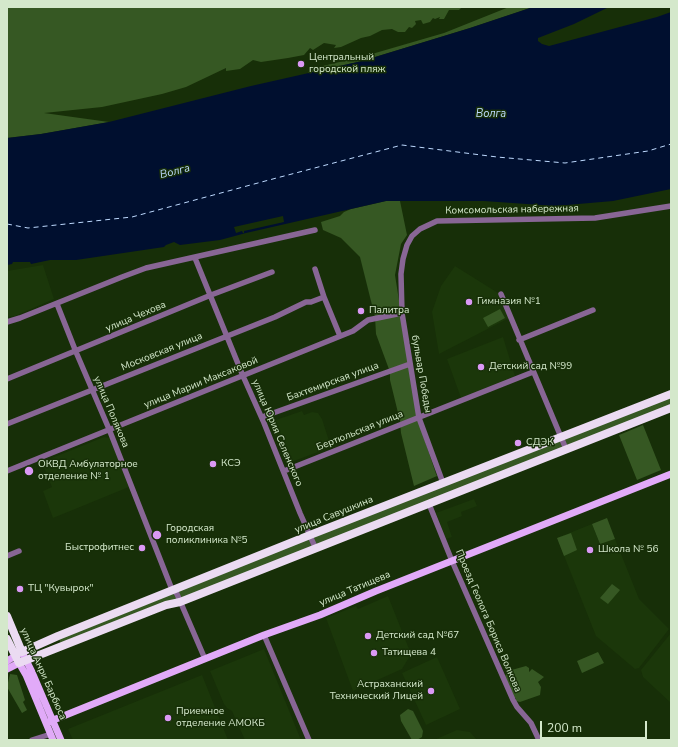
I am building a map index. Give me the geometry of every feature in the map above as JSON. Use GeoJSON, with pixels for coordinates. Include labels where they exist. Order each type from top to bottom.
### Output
{"type":"FeatureCollection","features":[{"type":"Feature","properties":{"kind":"highway","name":"улица Савушкина"},"geometry":{"type":"LineString","coordinates":[[19,654],[58,636],[310,535],[671,394]]}},
{"type":"Feature","properties":{"kind":"highway"},"geometry":{"type":"LineString","coordinates":[[23,662],[166,605],[180,602],[315,547],[429,504],[671,408]]}},
{"type":"Feature","properties":{"kind":"highway","name":"улица Анри Барбюса"},"geometry":{"type":"LineString","coordinates":[[7,616],[23,662]]}},
{"type":"Feature","properties":{"kind":"highway"},"geometry":{"type":"LineString","coordinates":[[58,636],[62,647]]}},
{"type":"Feature","properties":{"kind":"highway","name":"улица Анри Барбюса"},"geometry":{"type":"LineString","coordinates":[[7,639],[19,654]]}},
{"type":"Feature","properties":{"kind":"main road","name":"улица Татищева"},"geometry":{"type":"LineString","coordinates":[[49,721],[264,635],[320,615],[671,474]]}},
{"type":"Feature","properties":{"kind":"main road","name":"улица Савушкина"},"geometry":{"type":"LineString","coordinates":[[7,660],[19,654]]}},
{"type":"Feature","properties":{"kind":"main road"},"geometry":{"type":"LineString","coordinates":[[7,668],[23,662]]}},
{"type":"Feature","properties":{"kind":"main road","name":"улица Анри Барбюса"},"geometry":{"type":"LineString","coordinates":[[23,662],[26,675],[49,721],[61,740]]}},
{"type":"Feature","properties":{"kind":"main road","name":"улица Анри Барбюса"},"geometry":{"type":"LineString","coordinates":[[49,721],[52,737]]}},
{"type":"Feature","properties":{"kind":"street","name":"Комсомольская набережная"},"geometry":{"type":"LineString","coordinates":[[402,313],[401,274],[407,245],[412,236],[430,223],[445,220],[595,218],[671,206]]}},
{"type":"Feature","properties":{"kind":"street"},"geometry":{"type":"LineString","coordinates":[[7,322],[57,304],[140,270],[315,230]]}},
{"type":"Feature","properties":{"kind":"street","name":"улица Юрия Селенского"},"geometry":{"type":"LineString","coordinates":[[195,258],[315,547]]}},
{"type":"Feature","properties":{"kind":"street"},"geometry":{"type":"LineString","coordinates":[[315,269],[324,297],[340,336]]}},
{"type":"Feature","properties":{"kind":"street","name":"улица Чехова"},"geometry":{"type":"LineString","coordinates":[[7,379],[76,352],[211,295],[272,272]]}},
{"type":"Feature","properties":{"kind":"street"},"geometry":{"type":"LineString","coordinates":[[501,294],[566,449]]}},
{"type":"Feature","properties":{"kind":"street","name":"Московская улица"},"geometry":{"type":"LineString","coordinates":[[7,424],[228,336],[306,302],[311,302],[324,297]]}},
{"type":"Feature","properties":{"kind":"street","name":"улица Полякова"},"geometry":{"type":"LineString","coordinates":[[57,304],[109,429],[171,587],[180,602],[205,659]]}},
{"type":"Feature","properties":{"kind":"street"},"geometry":{"type":"LineString","coordinates":[[519,340],[593,310]]}},
{"type":"Feature","properties":{"kind":"street","name":"улица Марии Максаковой"},"geometry":{"type":"LineString","coordinates":[[7,471],[353,331],[368,320],[402,313]]}},
{"type":"Feature","properties":{"kind":"street","name":"бульвар Победы"},"geometry":{"type":"LineString","coordinates":[[402,313],[419,418],[443,482]]}},
{"type":"Feature","properties":{"kind":"street","name":"Бахтемирская улица"},"geometry":{"type":"LineString","coordinates":[[262,417],[410,364]]}},
{"type":"Feature","properties":{"kind":"street","name":"Бертюльская улица"},"geometry":{"type":"LineString","coordinates":[[284,471],[533,372]]}},
{"type":"Feature","properties":{"kind":"street","name":"Проезд Геолога Бориса Волкова"},"geometry":{"type":"LineString","coordinates":[[429,504],[452,561],[513,700],[531,723],[539,740]]}},
{"type":"Feature","properties":{"kind":"street"},"geometry":{"type":"LineString","coordinates":[[7,556],[19,551]]}},
{"type":"Feature","properties":{"kind":"street"},"geometry":{"type":"LineString","coordinates":[[264,635],[308,740]]}},
{"type":"Feature","properties":{"kind":"street"},"geometry":{"type":"LineString","coordinates":[[32,740],[52,737]]}},
{"type":"Feature","properties":{"kind":"shaded area"},"geometry":{"type":"Polygon","coordinates":[[[7,7],[462,7],[459,10],[449,10],[444,19],[439,19],[440,17],[435,19],[433,18],[430,22],[423,24],[421,20],[415,21],[416,24],[412,28],[409,27],[405,32],[398,32],[392,29],[382,30],[341,47],[334,48],[336,45],[324,43],[313,50],[310,48],[304,55],[261,62],[253,60],[240,69],[226,71],[226,68],[186,87],[162,94],[102,107],[44,113],[109,122],[41,134],[7,138],[7,7]]]}},
{"type":"Feature","properties":{"kind":"shaded area"},"geometry":{"type":"Polygon","coordinates":[[[509,7],[533,7],[362,61],[308,73],[310,69],[365,56],[444,33],[509,7]]]}},
{"type":"Feature","properties":{"kind":"shaded area"},"geometry":{"type":"Polygon","coordinates":[[[386,201],[400,201],[407,235],[401,244],[395,275],[417,417],[437,476],[414,486],[401,433],[400,421],[390,380],[390,372],[376,334],[375,317],[360,257],[341,238],[323,230],[321,222],[340,216],[344,212],[351,209],[386,201]]]}},
{"type":"Feature","properties":{"kind":"shaded area"},"geometry":{"type":"Polygon","coordinates":[[[43,265],[54,299],[15,316],[7,317],[7,271],[43,265]]]}},
{"type":"Feature","properties":{"kind":"shaded area","name":"Гимназия №1"},"geometry":{"type":"Polygon","coordinates":[[[455,266],[498,293],[509,318],[439,354],[432,312],[441,286],[455,266]]]}},
{"type":"Feature","properties":{"kind":"shaded area"},"geometry":{"type":"Polygon","coordinates":[[[500,309],[505,318],[488,327],[483,318],[500,309]]]}},
{"type":"Feature","properties":{"kind":"shaded area","name":"Детский сад №99"},"geometry":{"type":"Polygon","coordinates":[[[503,337],[515,376],[461,398],[447,359],[503,337]]]}},
{"type":"Feature","properties":{"kind":"shaded area"},"geometry":{"type":"Polygon","coordinates":[[[671,395],[671,406],[62,647],[58,636],[671,395]]]}},
{"type":"Feature","properties":{"kind":"shaded area"},"geometry":{"type":"Polygon","coordinates":[[[302,411],[304,415],[312,412],[318,413],[322,419],[331,447],[286,464],[270,422],[302,411]]]}},
{"type":"Feature","properties":{"kind":"shaded area"},"geometry":{"type":"Polygon","coordinates":[[[643,425],[661,470],[637,480],[619,435],[643,425]]]}},
{"type":"Feature","properties":{"kind":"shaded area"},"geometry":{"type":"Polygon","coordinates":[[[104,437],[110,438],[129,487],[53,518],[43,491],[52,487],[42,462],[104,437]]]}},
{"type":"Feature","properties":{"kind":"shaded area"},"geometry":{"type":"Polygon","coordinates":[[[474,499],[477,506],[461,512],[462,516],[447,522],[452,537],[446,539],[436,513],[474,499]]]}},
{"type":"Feature","properties":{"kind":"shaded area"},"geometry":{"type":"Polygon","coordinates":[[[607,518],[615,539],[600,544],[592,524],[607,518]]]}},
{"type":"Feature","properties":{"kind":"shaded area"},"geometry":{"type":"Polygon","coordinates":[[[592,524],[600,544],[615,539],[639,599],[669,629],[639,668],[635,669],[596,636],[557,538],[592,524]]]}},
{"type":"Feature","properties":{"kind":"shaded area"},"geometry":{"type":"Polygon","coordinates":[[[571,533],[577,550],[564,556],[557,538],[571,533]]]}},
{"type":"Feature","properties":{"kind":"shaded area"},"geometry":{"type":"Polygon","coordinates":[[[612,584],[620,590],[608,604],[600,598],[612,584]]]}},
{"type":"Feature","properties":{"kind":"shaded area","name":"Детский сад №67"},"geometry":{"type":"Polygon","coordinates":[[[388,596],[411,654],[402,669],[353,691],[326,618],[356,606],[358,609],[388,596]]]}},
{"type":"Feature","properties":{"kind":"shaded area"},"geometry":{"type":"Polygon","coordinates":[[[671,633],[671,703],[643,677],[641,670],[671,633]]]}},
{"type":"Feature","properties":{"kind":"shaded area"},"geometry":{"type":"Polygon","coordinates":[[[264,649],[301,740],[245,740],[232,711],[224,704],[210,671],[264,649]]]}},
{"type":"Feature","properties":{"kind":"shaded area"},"geometry":{"type":"Polygon","coordinates":[[[598,652],[604,663],[582,673],[577,661],[598,652]]]}},
{"type":"Feature","properties":{"kind":"shaded area","name":"Астраханский Технический Лицей"},"geometry":{"type":"Polygon","coordinates":[[[437,657],[460,709],[426,725],[402,673],[437,657]]]}},
{"type":"Feature","properties":{"kind":"shaded area"},"geometry":{"type":"Polygon","coordinates":[[[526,666],[529,668],[529,672],[532,669],[544,677],[538,682],[541,687],[540,695],[520,702],[516,701],[516,698],[514,699],[505,676],[508,671],[526,666]]]}},
{"type":"Feature","properties":{"kind":"shaded area"},"geometry":{"type":"Polygon","coordinates":[[[10,674],[17,675],[25,700],[23,702],[27,710],[22,713],[7,687],[10,674]]]}},
{"type":"Feature","properties":{"kind":"shaded area"},"geometry":{"type":"Polygon","coordinates":[[[202,675],[228,740],[73,740],[68,729],[202,675]]]}},
{"type":"Feature","properties":{"kind":"shaded area"},"geometry":{"type":"Polygon","coordinates":[[[408,709],[413,711],[423,731],[422,737],[417,740],[412,740],[401,721],[400,715],[408,709]]]}},
{"type":"Feature","properties":{"kind":"shaded area"},"geometry":{"type":"Polygon","coordinates":[[[457,730],[470,732],[477,740],[434,740],[457,730]]]}},
{"type":"Feature","properties":{"kind":"water","name":"Волга"},"geometry":{"type":"Polygon","coordinates":[[[533,7],[609,7],[574,24],[538,38],[538,41],[542,44],[549,46],[671,12],[671,189],[613,201],[555,206],[484,201],[386,201],[220,240],[180,245],[174,242],[164,247],[76,260],[50,260],[31,264],[30,262],[13,262],[12,264],[7,265],[7,138],[41,134],[109,122],[251,86],[362,61],[533,7]]]}},
{"type":"Feature","properties":{"kind":"pier"},"geometry":{"type":"Polygon","coordinates":[[[283,216],[284,222],[244,231],[244,233],[242,231],[236,233],[234,227],[283,216]]]}},
{"type":"Feature","properties":{"kind":"ferry route"},"geometry":{"type":"LineString","coordinates":[[7,224],[28,228],[132,217],[402,145],[497,157],[565,163],[648,151],[671,144]]}},
{"type":"Feature","properties":{"kind":"place","name":"Центральный городской пляж"},"geometry":{"type":"Point","coordinates":[301,64]}},
{"type":"Feature","properties":{"kind":"place","name":"Гимназия №1"},"geometry":{"type":"Point","coordinates":[469,302]}},
{"type":"Feature","properties":{"kind":"place","name":"Палитра"},"geometry":{"type":"Point","coordinates":[361,311]}},
{"type":"Feature","properties":{"kind":"place","name":"Детский сад №99"},"geometry":{"type":"Point","coordinates":[481,367]}},
{"type":"Feature","properties":{"kind":"place","name":"СДЭК"},"geometry":{"type":"Point","coordinates":[518,443]}},
{"type":"Feature","properties":{"kind":"place","name":"КСЭ"},"geometry":{"type":"Point","coordinates":[213,464]}},
{"type":"Feature","properties":{"kind":"place","name":"ОКВД Амбулаторное отделение № 1"},"geometry":{"type":"Point","coordinates":[29,471]}},
{"type":"Feature","properties":{"kind":"place","name":"Городская поликлиника №5"},"geometry":{"type":"Point","coordinates":[157,535]}},
{"type":"Feature","properties":{"kind":"place","name":"Быстрофитнес"},"geometry":{"type":"Point","coordinates":[142,548]}},
{"type":"Feature","properties":{"kind":"place","name":"Школа № 56"},"geometry":{"type":"Point","coordinates":[590,550]}},
{"type":"Feature","properties":{"kind":"place","name":"ТЦ \"Кувырок\""},"geometry":{"type":"Point","coordinates":[20,589]}},
{"type":"Feature","properties":{"kind":"place","name":"Детский сад №67"},"geometry":{"type":"Point","coordinates":[368,636]}},
{"type":"Feature","properties":{"kind":"place","name":"Татищева 4"},"geometry":{"type":"Point","coordinates":[374,653]}},
{"type":"Feature","properties":{"kind":"place","name":"Астраханский Технический Лицей"},"geometry":{"type":"Point","coordinates":[431,691]}},
{"type":"Feature","properties":{"kind":"place","name":"Приемное отделение АМОКБ"},"geometry":{"type":"Point","coordinates":[168,718]}}]}
